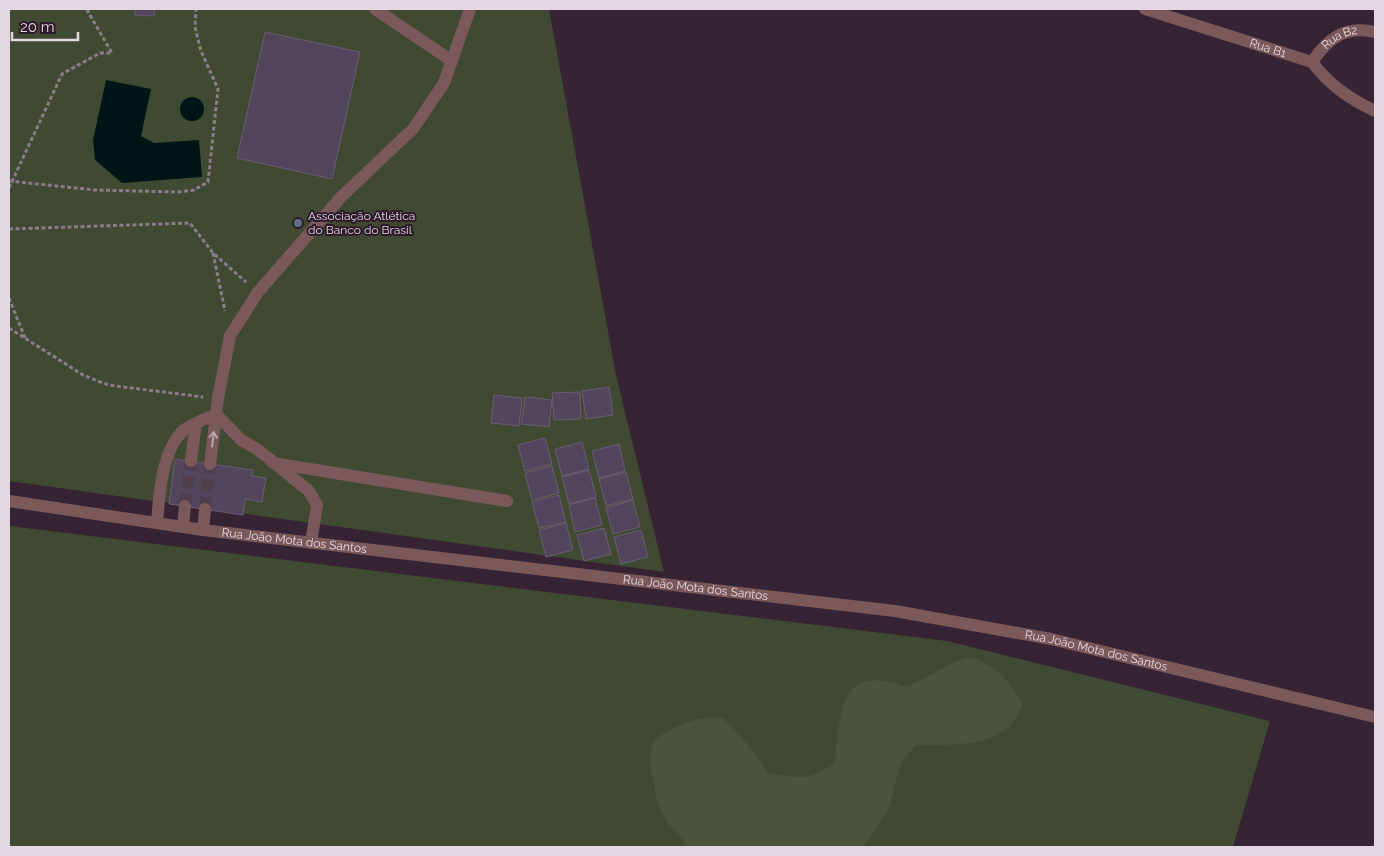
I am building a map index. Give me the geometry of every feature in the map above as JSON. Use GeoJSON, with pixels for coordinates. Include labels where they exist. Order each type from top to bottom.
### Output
{"type":"FeatureCollection","features":[{"type":"Feature","properties":{"kind":"street"},"geometry":{"type":"LineString","coordinates":[[375,9],[452,60]]}},
{"type":"Feature","properties":{"kind":"street"},"geometry":{"type":"LineString","coordinates":[[210,464],[218,398],[230,336],[258,292],[342,196],[413,129],[444,83],[470,9]]}},
{"type":"Feature","properties":{"kind":"street","name":"Rua B1"},"geometry":{"type":"LineString","coordinates":[[1145,9],[1312,62]]}},
{"type":"Feature","properties":{"kind":"street","name":"Rua B2"},"geometry":{"type":"LineString","coordinates":[[1312,62],[1321,48],[1342,32],[1357,29],[1375,32]]}},
{"type":"Feature","properties":{"kind":"street"},"geometry":{"type":"LineString","coordinates":[[1312,62],[1323,77],[1341,92],[1375,111]]}},
{"type":"Feature","properties":{"kind":"street"},"geometry":{"type":"LineString","coordinates":[[158,523],[163,473],[169,455],[183,431],[216,414]]}},
{"type":"Feature","properties":{"kind":"street"},"geometry":{"type":"LineString","coordinates":[[216,414],[241,440],[309,491],[317,505],[312,543]]}},
{"type":"Feature","properties":{"kind":"street"},"geometry":{"type":"LineString","coordinates":[[191,461],[196,423]]}},
{"type":"Feature","properties":{"kind":"street"},"geometry":{"type":"LineString","coordinates":[[273,463],[507,501]]}},
{"type":"Feature","properties":{"kind":"street","name":"Rua João Mota dos Santos"},"geometry":{"type":"LineString","coordinates":[[9,501],[203,530],[895,611],[1050,639],[1375,717]]}},
{"type":"Feature","properties":{"kind":"street"},"geometry":{"type":"LineString","coordinates":[[183,527],[185,506]]}},
{"type":"Feature","properties":{"kind":"street"},"geometry":{"type":"LineString","coordinates":[[203,530],[205,509]]}},
{"type":"Feature","properties":{"kind":"path"},"geometry":{"type":"LineString","coordinates":[[10,181],[94,190],[177,192],[194,190],[208,182],[218,89],[201,52],[195,27],[196,9]]}},
{"type":"Feature","properties":{"kind":"path"},"geometry":{"type":"LineString","coordinates":[[9,188],[10,181],[62,74],[100,53],[112,52],[86,10]]}},
{"type":"Feature","properties":{"kind":"path"},"geometry":{"type":"LineString","coordinates":[[9,229],[190,223],[213,253],[258,292]]}},
{"type":"Feature","properties":{"kind":"path"},"geometry":{"type":"LineString","coordinates":[[213,253],[230,336]]}},
{"type":"Feature","properties":{"kind":"path"},"geometry":{"type":"LineString","coordinates":[[9,298],[25,339]]}},
{"type":"Feature","properties":{"kind":"path"},"geometry":{"type":"LineString","coordinates":[[9,328],[83,375],[108,385],[218,398]]}},
{"type":"Feature","properties":{"kind":"green space","name":"Associação Atlética do Banco do Brasil"},"geometry":{"type":"Polygon","coordinates":[[[9,9],[549,9],[616,375],[664,572],[9,481],[9,9]]]}},
{"type":"Feature","properties":{"kind":"green space"},"geometry":{"type":"Polygon","coordinates":[[[9,526],[947,641],[1270,721],[1233,847],[9,847],[9,526]]]}},
{"type":"Feature","properties":{"kind":"green space"},"geometry":{"type":"Polygon","coordinates":[[[971,657],[989,665],[1002,675],[1013,688],[1023,705],[1008,728],[988,739],[964,744],[916,745],[901,763],[888,810],[863,847],[687,847],[668,824],[658,804],[649,760],[655,739],[672,729],[694,720],[722,717],[740,735],[768,772],[796,777],[810,776],[835,763],[842,709],[847,696],[855,687],[867,681],[884,681],[907,687],[946,666],[971,657]]]}},
{"type":"Feature","properties":{"kind":"shaded area"},"geometry":{"type":"Polygon","coordinates":[[[106,80],[151,89],[141,136],[154,143],[199,140],[202,177],[122,183],[95,160],[93,140],[106,80]]]}},
{"type":"Feature","properties":{"kind":"shaded area"},"geometry":{"type":"Polygon","coordinates":[[[192,97],[197,98],[203,104],[203,114],[197,120],[192,121],[187,120],[181,114],[180,109],[181,104],[187,98],[192,97]]]}},
{"type":"Feature","properties":{"kind":"building"},"geometry":{"type":"Polygon","coordinates":[[[135,9],[155,9],[154,16],[135,15],[135,9]]]}},
{"type":"Feature","properties":{"kind":"building"},"geometry":{"type":"Polygon","coordinates":[[[265,32],[360,52],[332,179],[237,158],[265,32]]]}},
{"type":"Feature","properties":{"kind":"building"},"geometry":{"type":"Polygon","coordinates":[[[609,387],[613,415],[586,419],[582,391],[609,387]]]}},
{"type":"Feature","properties":{"kind":"building"},"geometry":{"type":"Polygon","coordinates":[[[580,392],[581,419],[554,420],[552,393],[580,392]]]}},
{"type":"Feature","properties":{"kind":"building"},"geometry":{"type":"Polygon","coordinates":[[[494,395],[522,398],[519,426],[491,423],[494,395]]]}},
{"type":"Feature","properties":{"kind":"building"},"geometry":{"type":"Polygon","coordinates":[[[525,397],[552,400],[549,427],[521,424],[525,397]]]}},
{"type":"Feature","properties":{"kind":"building"},"geometry":{"type":"Polygon","coordinates":[[[545,438],[552,464],[525,471],[518,445],[545,438]]]}},
{"type":"Feature","properties":{"kind":"building"},"geometry":{"type":"Polygon","coordinates":[[[582,442],[589,469],[562,476],[555,449],[582,442]]]}},
{"type":"Feature","properties":{"kind":"building"},"geometry":{"type":"Polygon","coordinates":[[[619,444],[625,471],[599,478],[592,451],[619,444]]]}},
{"type":"Feature","properties":{"kind":"building"},"geometry":{"type":"Polygon","coordinates":[[[175,459],[253,470],[252,476],[266,478],[262,502],[245,499],[243,515],[169,504],[175,459]]]}},
{"type":"Feature","properties":{"kind":"building"},"geometry":{"type":"Polygon","coordinates":[[[552,466],[559,493],[532,500],[525,473],[552,466]]]}},
{"type":"Feature","properties":{"kind":"building"},"geometry":{"type":"Polygon","coordinates":[[[589,470],[596,497],[569,504],[562,477],[589,470]]]}},
{"type":"Feature","properties":{"kind":"building"},"geometry":{"type":"Polygon","coordinates":[[[626,472],[633,499],[606,506],[599,479],[626,472]]]}},
{"type":"Feature","properties":{"kind":"building"},"geometry":{"type":"Polygon","coordinates":[[[559,495],[566,522],[539,528],[532,502],[559,495]]]}},
{"type":"Feature","properties":{"kind":"building"},"geometry":{"type":"Polygon","coordinates":[[[595,498],[602,525],[575,532],[569,505],[595,498]]]}},
{"type":"Feature","properties":{"kind":"building"},"geometry":{"type":"Polygon","coordinates":[[[633,500],[640,527],[613,534],[606,508],[633,500]]]}},
{"type":"Feature","properties":{"kind":"building"},"geometry":{"type":"Polygon","coordinates":[[[566,523],[573,550],[546,557],[539,530],[566,523]]]}},
{"type":"Feature","properties":{"kind":"building"},"geometry":{"type":"Polygon","coordinates":[[[604,528],[611,554],[584,561],[577,535],[604,528]]]}},
{"type":"Feature","properties":{"kind":"building"},"geometry":{"type":"Polygon","coordinates":[[[641,530],[648,557],[621,564],[614,537],[641,530]]]}},
{"type":"Feature","properties":{"kind":"tunnel"},"geometry":{"type":"LineString","coordinates":[[185,506],[191,461]]}},
{"type":"Feature","properties":{"kind":"tunnel"},"geometry":{"type":"LineString","coordinates":[[205,509],[210,464]]}},
{"type":"Feature","properties":{"kind":"place","name":"Associação Atlética do Banco do Brasil"},"geometry":{"type":"Point","coordinates":[298,223]}}]}
